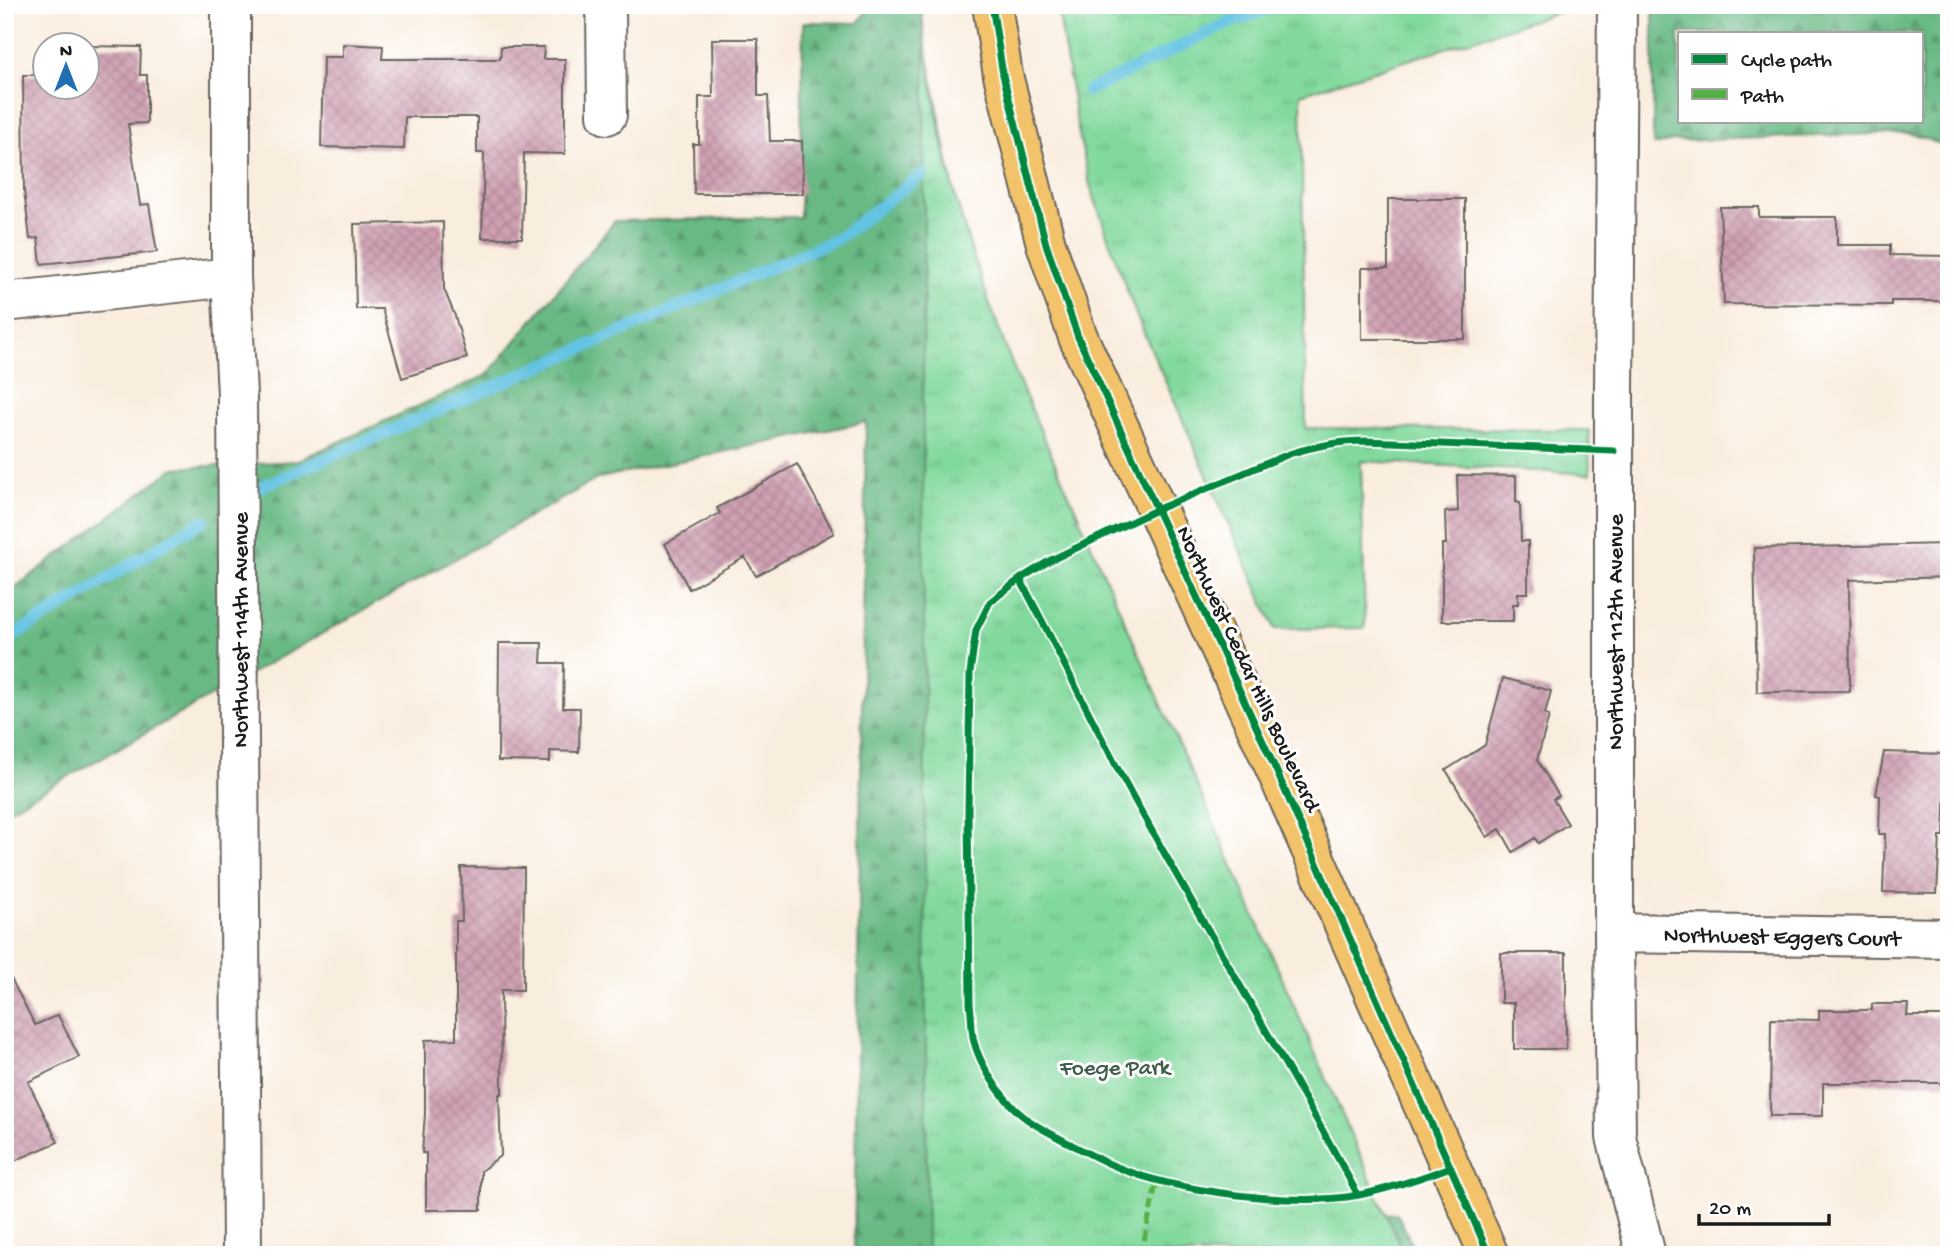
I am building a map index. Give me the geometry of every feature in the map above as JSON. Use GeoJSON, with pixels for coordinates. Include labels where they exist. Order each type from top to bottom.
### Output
{"type":"FeatureCollection","features":[{"type":"Feature","properties":{"kind":"main road","name":"Northwest Cedar Hills Boulevard"},"geometry":{"type":"LineString","coordinates":[[992,5],[1003,75],[1046,244],[1078,337],[1276,770],[1489,1255]]}},
{"type":"Feature","properties":{"kind":"street","name":"Northwest 114th Avenue"},"geometry":{"type":"LineString","coordinates":[[231,5],[231,277],[237,395],[242,1255]]}},
{"type":"Feature","properties":{"kind":"street"},"geometry":{"type":"LineString","coordinates":[[606,5],[607,115]]}},
{"type":"Feature","properties":{"kind":"street","name":"Northwest 112th Avenue"},"geometry":{"type":"LineString","coordinates":[[1617,5],[1614,378],[1616,1137],[1646,1255]]}},
{"type":"Feature","properties":{"kind":"street"},"geometry":{"type":"LineString","coordinates":[[5,302],[231,277]]}},
{"type":"Feature","properties":{"kind":"street","name":"Northwest Eggers Court"},"geometry":{"type":"LineString","coordinates":[[1614,933],[1949,937]]}},
{"type":"Feature","properties":{"kind":"green space"},"geometry":{"type":"Polygon","coordinates":[[[871,5],[921,5],[925,42],[986,355],[1080,516],[956,592],[1230,1226],[1397,1213],[1417,1255],[854,1255],[866,422],[599,478],[5,812],[5,595],[174,468],[297,461],[487,375],[615,221],[800,217],[803,22],[858,23],[871,5]]]}},
{"type":"Feature","properties":{"kind":"green space"},"geometry":{"type":"Polygon","coordinates":[[[1228,5],[1581,5],[1301,94],[1306,428],[1589,430],[1590,474],[1361,461],[1365,628],[1275,629],[1137,317],[1090,185],[1059,15],[1202,14],[1228,5]]]}},
{"type":"Feature","properties":{"kind":"green space"},"geometry":{"type":"Polygon","coordinates":[[[1653,5],[1949,5],[1949,147],[1908,133],[1674,141],[1653,145],[1653,5]]]}},
{"type":"Feature","properties":{"kind":"green space","name":"Foege Park"},"geometry":{"type":"Polygon","coordinates":[[[925,42],[939,127],[954,192],[983,286],[1018,379],[1404,1255],[927,1255],[923,413],[925,42]]]}},
{"type":"Feature","properties":{"kind":"building"},"geometry":{"type":"Polygon","coordinates":[[[712,39],[758,39],[758,96],[768,96],[770,141],[802,141],[803,194],[694,194],[693,144],[699,144],[699,97],[713,97],[712,39]]]}},
{"type":"Feature","properties":{"kind":"building"},"geometry":{"type":"Polygon","coordinates":[[[343,44],[383,46],[382,59],[500,59],[501,47],[544,47],[543,59],[565,59],[565,154],[524,153],[522,238],[482,238],[484,153],[477,153],[477,117],[405,117],[404,149],[321,147],[323,57],[343,57],[343,44]]]}},
{"type":"Feature","properties":{"kind":"building"},"geometry":{"type":"Polygon","coordinates":[[[102,46],[141,47],[140,75],[147,75],[147,123],[128,124],[140,205],[149,204],[157,252],[41,264],[38,238],[30,239],[24,191],[23,75],[32,75],[32,102],[102,102],[102,46]]]}},
{"type":"Feature","properties":{"kind":"building"},"geometry":{"type":"Polygon","coordinates":[[[1388,199],[1465,199],[1465,339],[1362,339],[1362,268],[1388,268],[1388,199]]]}},
{"type":"Feature","properties":{"kind":"building"},"geometry":{"type":"Polygon","coordinates":[[[1720,207],[1759,207],[1759,217],[1837,217],[1837,245],[1890,245],[1890,255],[1949,256],[1949,301],[1891,301],[1891,305],[1724,304],[1720,207]]]}},
{"type":"Feature","properties":{"kind":"building"},"geometry":{"type":"Polygon","coordinates":[[[443,222],[444,289],[467,358],[402,378],[382,309],[356,309],[354,224],[443,222]]]}},
{"type":"Feature","properties":{"kind":"building"},"geometry":{"type":"Polygon","coordinates":[[[797,464],[834,533],[756,576],[745,557],[689,589],[665,544],[720,513],[717,508],[797,464]]]}},
{"type":"Feature","properties":{"kind":"building"},"geometry":{"type":"Polygon","coordinates":[[[1457,475],[1516,476],[1521,541],[1528,541],[1528,593],[1518,593],[1518,604],[1513,604],[1513,621],[1442,621],[1442,544],[1446,544],[1445,512],[1458,511],[1457,475]]]}},
{"type":"Feature","properties":{"kind":"building"},"geometry":{"type":"Polygon","coordinates":[[[1949,544],[1949,577],[1849,580],[1850,691],[1757,692],[1754,548],[1949,544]]]}},
{"type":"Feature","properties":{"kind":"building"},"geometry":{"type":"Polygon","coordinates":[[[499,643],[542,643],[541,663],[564,663],[563,708],[580,708],[579,752],[550,751],[550,762],[498,761],[499,643]]]}},
{"type":"Feature","properties":{"kind":"building"},"geometry":{"type":"Polygon","coordinates":[[[1503,678],[1551,691],[1545,714],[1549,716],[1537,760],[1559,796],[1553,799],[1568,824],[1538,843],[1535,838],[1513,852],[1500,829],[1487,837],[1446,770],[1485,745],[1503,678]]]}},
{"type":"Feature","properties":{"kind":"building"},"geometry":{"type":"Polygon","coordinates":[[[1884,752],[1947,754],[1944,836],[1940,836],[1937,893],[1883,892],[1885,834],[1879,834],[1880,796],[1876,795],[1884,752]]]}},
{"type":"Feature","properties":{"kind":"building"},"geometry":{"type":"Polygon","coordinates":[[[461,867],[524,868],[523,990],[501,990],[501,1155],[481,1171],[481,1210],[426,1210],[426,1153],[422,1153],[425,1040],[456,1039],[456,921],[462,921],[461,867]]]}},
{"type":"Feature","properties":{"kind":"building"},"geometry":{"type":"Polygon","coordinates":[[[1501,953],[1566,953],[1566,1049],[1514,1049],[1514,1003],[1501,1003],[1501,953]]]}},
{"type":"Feature","properties":{"kind":"building"},"geometry":{"type":"Polygon","coordinates":[[[5,967],[35,1025],[58,1015],[79,1057],[28,1082],[58,1142],[5,1165],[5,967]]]}},
{"type":"Feature","properties":{"kind":"building"},"geometry":{"type":"Polygon","coordinates":[[[1872,1004],[1908,1004],[1907,1016],[1949,1016],[1949,1083],[1823,1083],[1823,1116],[1770,1116],[1771,1019],[1819,1020],[1819,1010],[1872,1010],[1872,1004]]]}},
{"type":"Feature","properties":{"kind":"waterway"},"geometry":{"type":"LineString","coordinates":[[1088,91],[1226,24],[1278,5]]}},
{"type":"Feature","properties":{"kind":"waterway"},"geometry":{"type":"LineString","coordinates":[[260,487],[837,239],[923,174]]}},
{"type":"Feature","properties":{"kind":"waterway"},"geometry":{"type":"LineString","coordinates":[[5,641],[204,520]]}},
{"type":"Feature","properties":{"kind":"marked path"},"geometry":{"type":"LineString","coordinates":[[1141,1255],[1157,1180]]}},
{"type":"Feature","properties":{"kind":"cycle path"},"geometry":{"type":"LineString","coordinates":[[992,5],[1003,75],[1046,244],[1078,337],[1276,770],[1489,1255]]}},
{"type":"Feature","properties":{"kind":"cycle path"},"geometry":{"type":"LineString","coordinates":[[1451,1167],[1382,1190],[1333,1198],[1270,1198],[1203,1190],[1142,1176],[1104,1161],[1037,1126],[1006,1099],[980,1059],[973,1037],[970,1004],[970,673],[976,630],[990,602],[1049,561],[1158,509],[1299,451],[1337,443],[1366,441],[1614,451]]}},
{"type":"Feature","properties":{"kind":"cycle path"},"geometry":{"type":"LineString","coordinates":[[1020,579],[1149,826],[1358,1195]]}}]}
